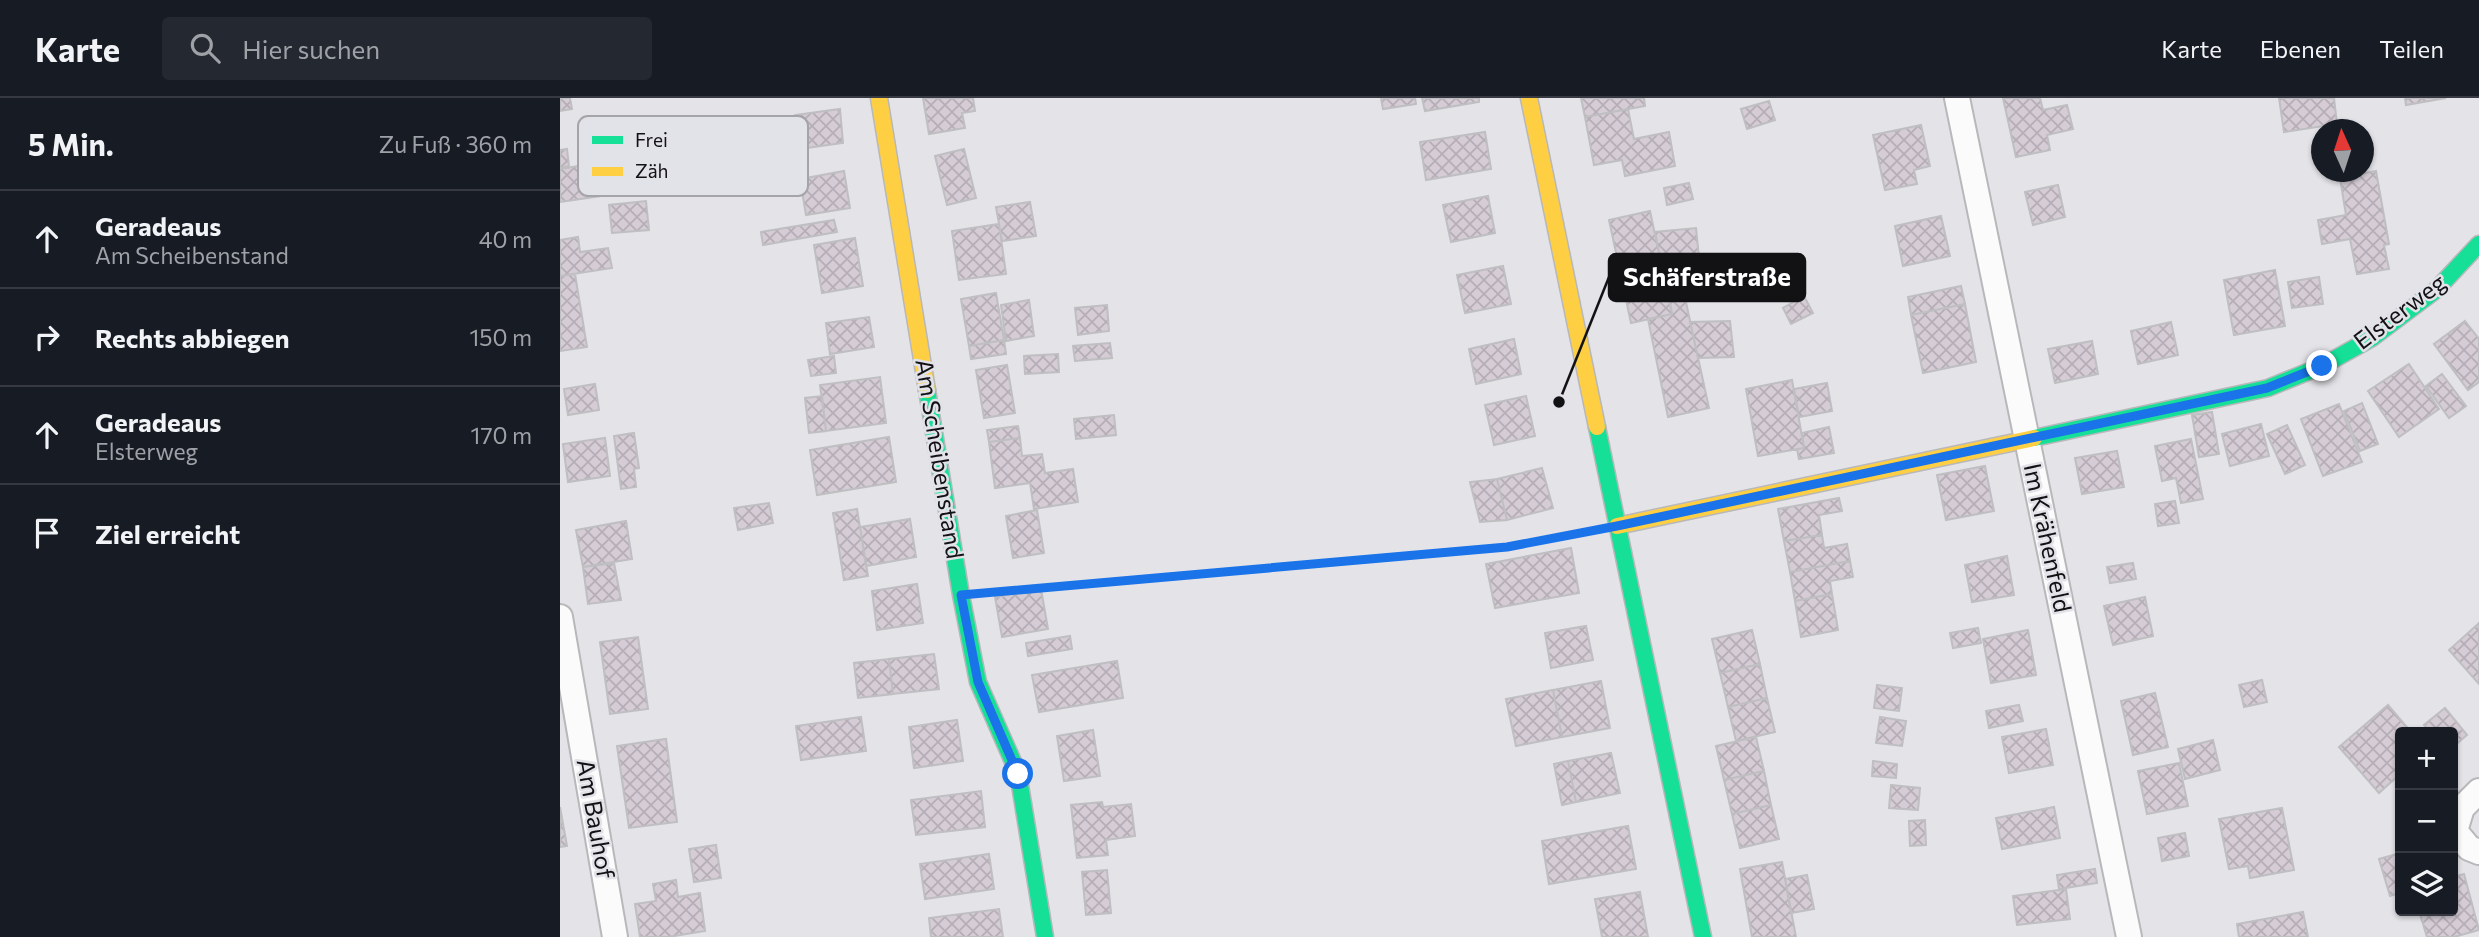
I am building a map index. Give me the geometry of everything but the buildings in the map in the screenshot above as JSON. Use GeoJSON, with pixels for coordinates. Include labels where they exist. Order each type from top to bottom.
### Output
{"type":"FeatureCollection","features":[{"type":"Feature","properties":{"kind":"street","name":"Am Scheibenstand"},"geometry":{"type":"LineString","coordinates":[[879,98],[961,595],[978,682],[1018,774],[1045,937]]}},
{"type":"Feature","properties":{"kind":"street"},"geometry":{"type":"LineString","coordinates":[[1529,98],[1703,937]]}},
{"type":"Feature","properties":{"kind":"street","name":"Im Krähenfeld"},"geometry":{"type":"LineString","coordinates":[[1957,98],[2130,937]]}},
{"type":"Feature","properties":{"kind":"street","name":"Elsterweg"},"geometry":{"type":"LineString","coordinates":[[1617,526],[2267,388],[2322,366],[2372,338],[2436,290],[2479,244]]}},
{"type":"Feature","properties":{"kind":"street","name":"Am Bauhof"},"geometry":{"type":"LineString","coordinates":[[560,617],[615,937]]}},
{"type":"Feature","properties":{"kind":"street"},"geometry":{"type":"LineString","coordinates":[[2479,791],[2462,808],[2455,831],[2469,848],[2479,852]]}},
{"type":"Feature","properties":{"kind":"path"},"geometry":{"type":"LineString","coordinates":[[961,595],[1507,547],[1617,526]]}},
{"type":"Feature","properties":{"kind":"traffic: fast"},"geometry":{"type":"LineString","coordinates":[[2034,438],[2268,388],[2322,366],[2372,338],[2436,290],[2479,244]]}},
{"type":"Feature","properties":{"kind":"traffic: fast"},"geometry":{"type":"LineString","coordinates":[[927,390],[978,682],[1018,773],[1045,937]]}},
{"type":"Feature","properties":{"kind":"traffic: fast"},"geometry":{"type":"LineString","coordinates":[[1597,427],[1703,937]]}},
{"type":"Feature","properties":{"kind":"traffic: slow"},"geometry":{"type":"LineString","coordinates":[[879,98],[927,390]]}},
{"type":"Feature","properties":{"kind":"traffic: slow"},"geometry":{"type":"LineString","coordinates":[[1529,98],[1597,427]]}},
{"type":"Feature","properties":{"kind":"traffic: slow"},"geometry":{"type":"LineString","coordinates":[[1617,526],[2034,438]]}},
{"type":"Feature","properties":{"kind":"place","name":"Schäferstraße"},"geometry":{"type":"Point","coordinates":[1559,402]}},
{"type":"Feature","properties":{"kind":"route"},"geometry":{"type":"LineString","coordinates":[[1018,774],[978,682],[961,595],[1507,547],[2267,388],[2322,366]]}}]}
